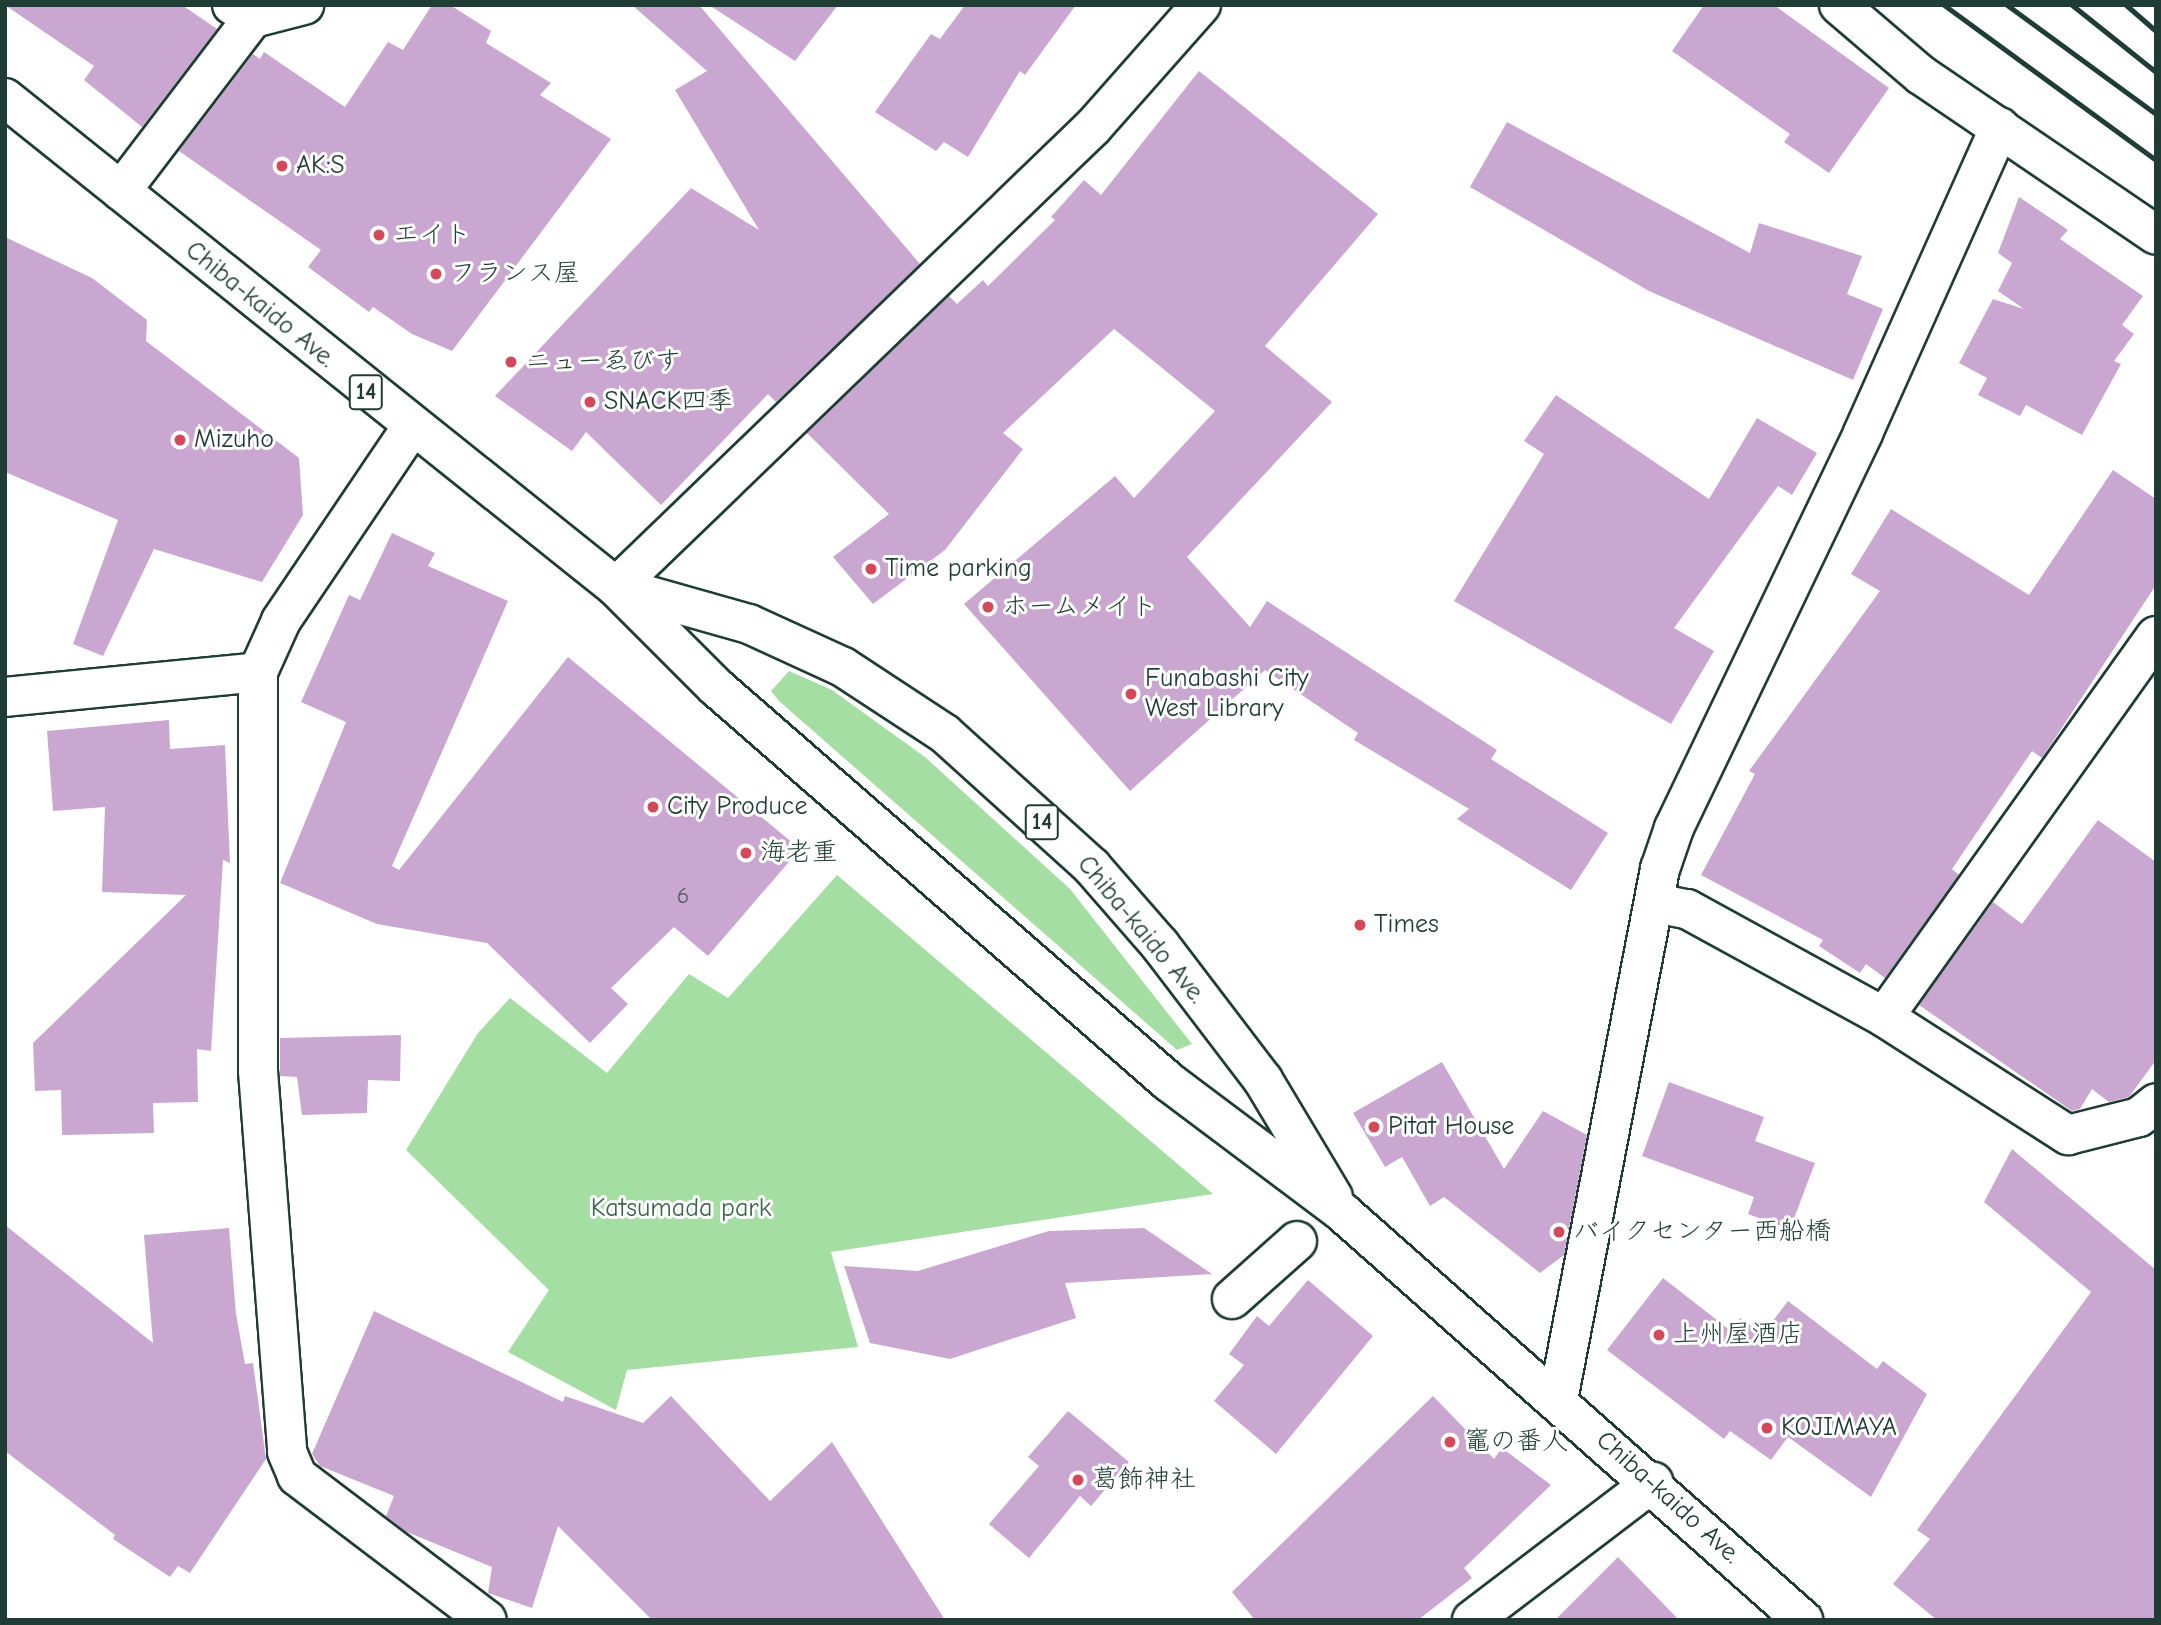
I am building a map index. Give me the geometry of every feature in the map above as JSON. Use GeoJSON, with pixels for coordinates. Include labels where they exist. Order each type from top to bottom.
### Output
{"type":"FeatureCollection","features":[{"type":"Feature","properties":{"kind":"main road"},"geometry":{"type":"LineString","coordinates":[[121,191],[242,11],[304,5]]}},
{"type":"Feature","properties":{"kind":"main road"},"geometry":{"type":"LineString","coordinates":[[616,586],[1093,127],[1201,5]]}},
{"type":"Feature","properties":{"kind":"main road"},"geometry":{"type":"LineString","coordinates":[[1839,5],[1921,75],[2156,235]]}},
{"type":"Feature","properties":{"kind":"main road","name":"Chiba-kaido Ave."},"geometry":{"type":"LineString","coordinates":[[5,98],[411,428],[616,586],[716,687],[1168,1082],[1342,1212],[1653,1482],[1803,1620]]}},
{"type":"Feature","properties":{"kind":"main road"},"geometry":{"type":"LineString","coordinates":[[1558,1399],[1654,904],[1674,828],[2000,127]]}},
{"type":"Feature","properties":{"kind":"main road"},"geometry":{"type":"LineString","coordinates":[[411,428],[281,621],[258,672],[258,1071],[287,1451],[297,1476],[487,1620]]}},
{"type":"Feature","properties":{"kind":"main road","name":"Chiba-kaido Ave."},"geometry":{"type":"LineString","coordinates":[[616,586],[749,624],[843,667],[945,734],[1092,867],[1160,945],[1264,1080],[1342,1212]]}},
{"type":"Feature","properties":{"kind":"main road"},"geometry":{"type":"LineString","coordinates":[[1884,1017],[2156,636]]}},
{"type":"Feature","properties":{"kind":"main road"},"geometry":{"type":"LineString","coordinates":[[5,697],[258,672]]}},
{"type":"Feature","properties":{"kind":"main road"},"geometry":{"type":"LineString","coordinates":[[1654,904],[1687,909],[1884,1017],[2068,1135],[2139,1117],[2156,1103]]}},
{"type":"Feature","properties":{"kind":"main road"},"geometry":{"type":"LineString","coordinates":[[1232,1299],[1297,1241]]}},
{"type":"Feature","properties":{"kind":"main road"},"geometry":{"type":"LineString","coordinates":[[1472,1620],[1653,1482]]}},
{"type":"Feature","properties":{"kind":"green space"},"geometry":{"type":"Polygon","coordinates":[[[789,671],[832,690],[925,757],[1070,889],[1192,1044],[1177,1050],[779,701],[771,691],[789,671]]]}},
{"type":"Feature","properties":{"kind":"green space","name":"Katsumada park"},"geometry":{"type":"Polygon","coordinates":[[[837,875],[1213,1194],[831,1252],[858,1347],[627,1370],[616,1410],[508,1352],[549,1290],[406,1150],[478,1033],[510,998],[607,1073],[689,974],[728,998],[837,875]]]}},
{"type":"Feature","properties":{"kind":"building"},"geometry":{"type":"Polygon","coordinates":[[[5,5],[182,5],[217,29],[142,127],[84,80],[94,66],[5,5]]]}},
{"type":"Feature","properties":{"kind":"building"},"geometry":{"type":"Polygon","coordinates":[[[432,5],[450,5],[491,31],[486,43],[551,83],[540,95],[611,139],[452,351],[412,334],[373,307],[369,312],[308,267],[321,250],[179,151],[253,54],[260,59],[264,52],[345,107],[388,42],[403,50],[432,5]]]}},
{"type":"Feature","properties":{"kind":"building"},"geometry":{"type":"Polygon","coordinates":[[[632,5],[699,5],[920,264],[776,402],[768,394],[661,505],[586,432],[572,451],[495,396],[691,188],[759,230],[675,90],[707,71],[632,5]]]}},
{"type":"Feature","properties":{"kind":"building"},"geometry":{"type":"Polygon","coordinates":[[[709,5],[838,5],[795,61],[709,5]]]}},
{"type":"Feature","properties":{"kind":"building"},"geometry":{"type":"Polygon","coordinates":[[[965,5],[1076,5],[1025,75],[1020,71],[968,157],[944,142],[936,151],[875,112],[931,34],[940,39],[965,5]]]}},
{"type":"Feature","properties":{"kind":"building"},"geometry":{"type":"Polygon","coordinates":[[[1704,5],[1774,5],[1889,88],[1829,173],[1784,142],[1790,134],[1672,51],[1704,5]]]}},
{"type":"Feature","properties":{"kind":"building"},"geometry":{"type":"Polygon","coordinates":[[[1199,71],[1378,214],[1265,346],[1332,402],[1187,557],[1250,627],[1267,601],[1497,750],[1491,759],[1608,833],[1571,890],[1457,819],[1469,809],[1354,740],[1358,733],[1265,670],[1130,791],[964,604],[1115,476],[1134,498],[1215,411],[1114,329],[1003,433],[1023,449],[945,550],[873,604],[833,557],[889,514],[807,433],[949,296],[957,304],[983,280],[988,286],[1055,220],[1051,217],[1084,180],[1101,195],[1199,71]]]}},
{"type":"Feature","properties":{"kind":"building"},"geometry":{"type":"Polygon","coordinates":[[[1507,122],[1750,253],[1759,223],[1862,256],[1847,294],[1883,309],[1853,380],[1649,291],[1470,187],[1507,122]]]}},
{"type":"Feature","properties":{"kind":"building"},"geometry":{"type":"Polygon","coordinates":[[[2019,197],[2068,230],[2060,239],[2143,296],[2122,325],[2134,334],[2114,361],[2121,364],[2082,435],[2026,405],[2020,416],[1978,395],[1987,378],[1959,363],[1993,299],[2024,309],[1998,291],[2012,263],[1998,253],[2019,197]]]}},
{"type":"Feature","properties":{"kind":"building"},"geometry":{"type":"Polygon","coordinates":[[[5,237],[92,278],[147,320],[146,341],[299,458],[303,515],[262,582],[154,549],[103,656],[73,644],[118,520],[5,472],[5,237]]]}},
{"type":"Feature","properties":{"kind":"building"},"geometry":{"type":"Polygon","coordinates":[[[1556,395],[1709,499],[1757,418],[1817,453],[1792,495],[1778,486],[1674,628],[1714,651],[1671,724],[1454,601],[1544,454],[1524,441],[1556,395]]]}},
{"type":"Feature","properties":{"kind":"building"},"geometry":{"type":"Polygon","coordinates":[[[2113,470],[2156,499],[2156,585],[2042,758],[2032,751],[1952,869],[1959,875],[1885,978],[1866,964],[1860,973],[1819,946],[1823,940],[1701,875],[1755,774],[1749,771],[1880,591],[1851,574],[1891,509],[2029,595],[2113,470]]]}},
{"type":"Feature","properties":{"kind":"building"},"geometry":{"type":"Polygon","coordinates":[[[392,533],[435,553],[428,566],[508,601],[392,866],[399,870],[568,657],[800,849],[708,956],[674,927],[611,988],[628,1004],[590,1043],[487,943],[377,924],[280,883],[346,722],[301,702],[349,595],[360,600],[392,533]]]}},
{"type":"Feature","properties":{"kind":"building"},"geometry":{"type":"Polygon","coordinates":[[[169,720],[170,749],[225,745],[230,863],[223,860],[211,1051],[197,1049],[198,1102],[153,1103],[154,1133],[62,1135],[61,1090],[35,1091],[33,1043],[186,895],[102,892],[105,807],[53,811],[47,731],[169,720]]]}},
{"type":"Feature","properties":{"kind":"building"},"geometry":{"type":"Polygon","coordinates":[[[2098,820],[2156,862],[2156,1060],[2129,1097],[2109,1102],[2092,1089],[2080,1109],[2072,1111],[1919,1005],[1993,902],[2022,924],[2098,820]]]}},
{"type":"Feature","properties":{"kind":"building"},"geometry":{"type":"Polygon","coordinates":[[[401,1035],[400,1081],[368,1080],[367,1113],[302,1115],[297,1077],[280,1076],[280,1038],[401,1035]]]}},
{"type":"Feature","properties":{"kind":"building"},"geometry":{"type":"Polygon","coordinates":[[[1442,1062],[1504,1169],[1543,1111],[1587,1135],[1564,1255],[1540,1273],[1444,1197],[1430,1206],[1402,1157],[1385,1167],[1353,1113],[1442,1062]]]}},
{"type":"Feature","properties":{"kind":"building"},"geometry":{"type":"Polygon","coordinates":[[[1669,1082],[1764,1117],[1755,1141],[1815,1163],[1790,1229],[1748,1214],[1754,1197],[1642,1156],[1669,1082]]]}},
{"type":"Feature","properties":{"kind":"building"},"geometry":{"type":"Polygon","coordinates":[[[2012,1149],[2156,1270],[2156,1620],[1937,1620],[1893,1584],[1930,1539],[1917,1530],[2091,1292],[1984,1202],[2012,1149]]]}},
{"type":"Feature","properties":{"kind":"building"},"geometry":{"type":"Polygon","coordinates":[[[5,1225],[153,1343],[144,1235],[229,1228],[236,1314],[245,1364],[253,1363],[266,1459],[190,1573],[178,1566],[170,1577],[113,1539],[115,1535],[5,1451],[5,1225]]]}},
{"type":"Feature","properties":{"kind":"building"},"geometry":{"type":"Polygon","coordinates":[[[1144,1228],[1212,1274],[1065,1283],[1076,1318],[950,1359],[870,1343],[844,1266],[918,1271],[1049,1231],[1144,1228]]]}},
{"type":"Feature","properties":{"kind":"building"},"geometry":{"type":"Polygon","coordinates":[[[1663,1278],[1731,1331],[1740,1318],[1763,1334],[1788,1301],[1877,1369],[1883,1361],[1927,1394],[1871,1497],[1788,1437],[1771,1460],[1730,1431],[1724,1439],[1607,1350],[1663,1278]]]}},
{"type":"Feature","properties":{"kind":"building"},"geometry":{"type":"Polygon","coordinates":[[[1308,1280],[1373,1336],[1276,1454],[1214,1401],[1244,1365],[1229,1354],[1257,1316],[1269,1326],[1308,1280]]]}},
{"type":"Feature","properties":{"kind":"building"},"geometry":{"type":"Polygon","coordinates":[[[374,1311],[563,1402],[565,1396],[643,1423],[671,1396],[770,1501],[832,1442],[945,1620],[652,1620],[558,1526],[532,1608],[488,1593],[492,1567],[407,1532],[386,1516],[394,1496],[320,1466],[312,1454],[374,1311]]]}},
{"type":"Feature","properties":{"kind":"building"},"geometry":{"type":"Polygon","coordinates":[[[1433,1396],[1494,1459],[1502,1448],[1551,1485],[1464,1568],[1472,1578],[1418,1620],[1255,1620],[1232,1592],[1433,1396]]]}},
{"type":"Feature","properties":{"kind":"building","name":"葛飾神社"},"geometry":{"type":"Polygon","coordinates":[[[1068,1411],[1129,1462],[1091,1506],[1080,1496],[1029,1558],[989,1524],[1039,1466],[1028,1457],[1068,1411]]]}},
{"type":"Feature","properties":{"kind":"building"},"geometry":{"type":"Polygon","coordinates":[[[1618,1557],[1679,1620],[1555,1620],[1618,1557]]]}},
{"type":"Feature","properties":{"kind":"railway"},"geometry":{"type":"LineString","coordinates":[[1944,5],[2156,160]]}},
{"type":"Feature","properties":{"kind":"railway"},"geometry":{"type":"LineString","coordinates":[[2007,5],[2156,114]]}},
{"type":"Feature","properties":{"kind":"railway"},"geometry":{"type":"LineString","coordinates":[[2072,5],[2156,72]]}},
{"type":"Feature","properties":{"kind":"railway"},"geometry":{"type":"LineString","coordinates":[[2126,5],[2156,31]]}},
{"type":"Feature","properties":{"kind":"place","name":"AK:S"},"geometry":{"type":"Point","coordinates":[282,166]}},
{"type":"Feature","properties":{"kind":"place","name":"エイト"},"geometry":{"type":"Point","coordinates":[379,235]}},
{"type":"Feature","properties":{"kind":"place","name":"フランス屋"},"geometry":{"type":"Point","coordinates":[436,274]}},
{"type":"Feature","properties":{"kind":"place","name":"ニューゑびす"},"geometry":{"type":"Point","coordinates":[511,362]}},
{"type":"Feature","properties":{"kind":"place","name":"SNACK四季"},"geometry":{"type":"Point","coordinates":[590,402]}},
{"type":"Feature","properties":{"kind":"place","name":"Mizuho"},"geometry":{"type":"Point","coordinates":[180,440]}},
{"type":"Feature","properties":{"kind":"place","name":"Time parking"},"geometry":{"type":"Point","coordinates":[871,569]}},
{"type":"Feature","properties":{"kind":"place","name":"ホームメイト"},"geometry":{"type":"Point","coordinates":[988,607]}},
{"type":"Feature","properties":{"kind":"place","name":"Funabashi City West Library"},"geometry":{"type":"Point","coordinates":[1131,694]}},
{"type":"Feature","properties":{"kind":"place","name":"City Produce"},"geometry":{"type":"Point","coordinates":[653,807]}},
{"type":"Feature","properties":{"kind":"place","name":"海老重"},"geometry":{"type":"Point","coordinates":[746,853]}},
{"type":"Feature","properties":{"kind":"place","name":"Times"},"geometry":{"type":"Point","coordinates":[1360,925]}},
{"type":"Feature","properties":{"kind":"place","name":"Pitat House"},"geometry":{"type":"Point","coordinates":[1374,1127]}},
{"type":"Feature","properties":{"kind":"place","name":"バイクセンター西船橋"},"geometry":{"type":"Point","coordinates":[1559,1232]}},
{"type":"Feature","properties":{"kind":"place","name":"上州屋酒店"},"geometry":{"type":"Point","coordinates":[1659,1335]}},
{"type":"Feature","properties":{"kind":"place","name":"KOJIMAYA"},"geometry":{"type":"Point","coordinates":[1767,1428]}},
{"type":"Feature","properties":{"kind":"place","name":"竈の番人"},"geometry":{"type":"Point","coordinates":[1450,1442]}},
{"type":"Feature","properties":{"kind":"place","name":"葛飾神社"},"geometry":{"type":"Point","coordinates":[1078,1480]}}]}
